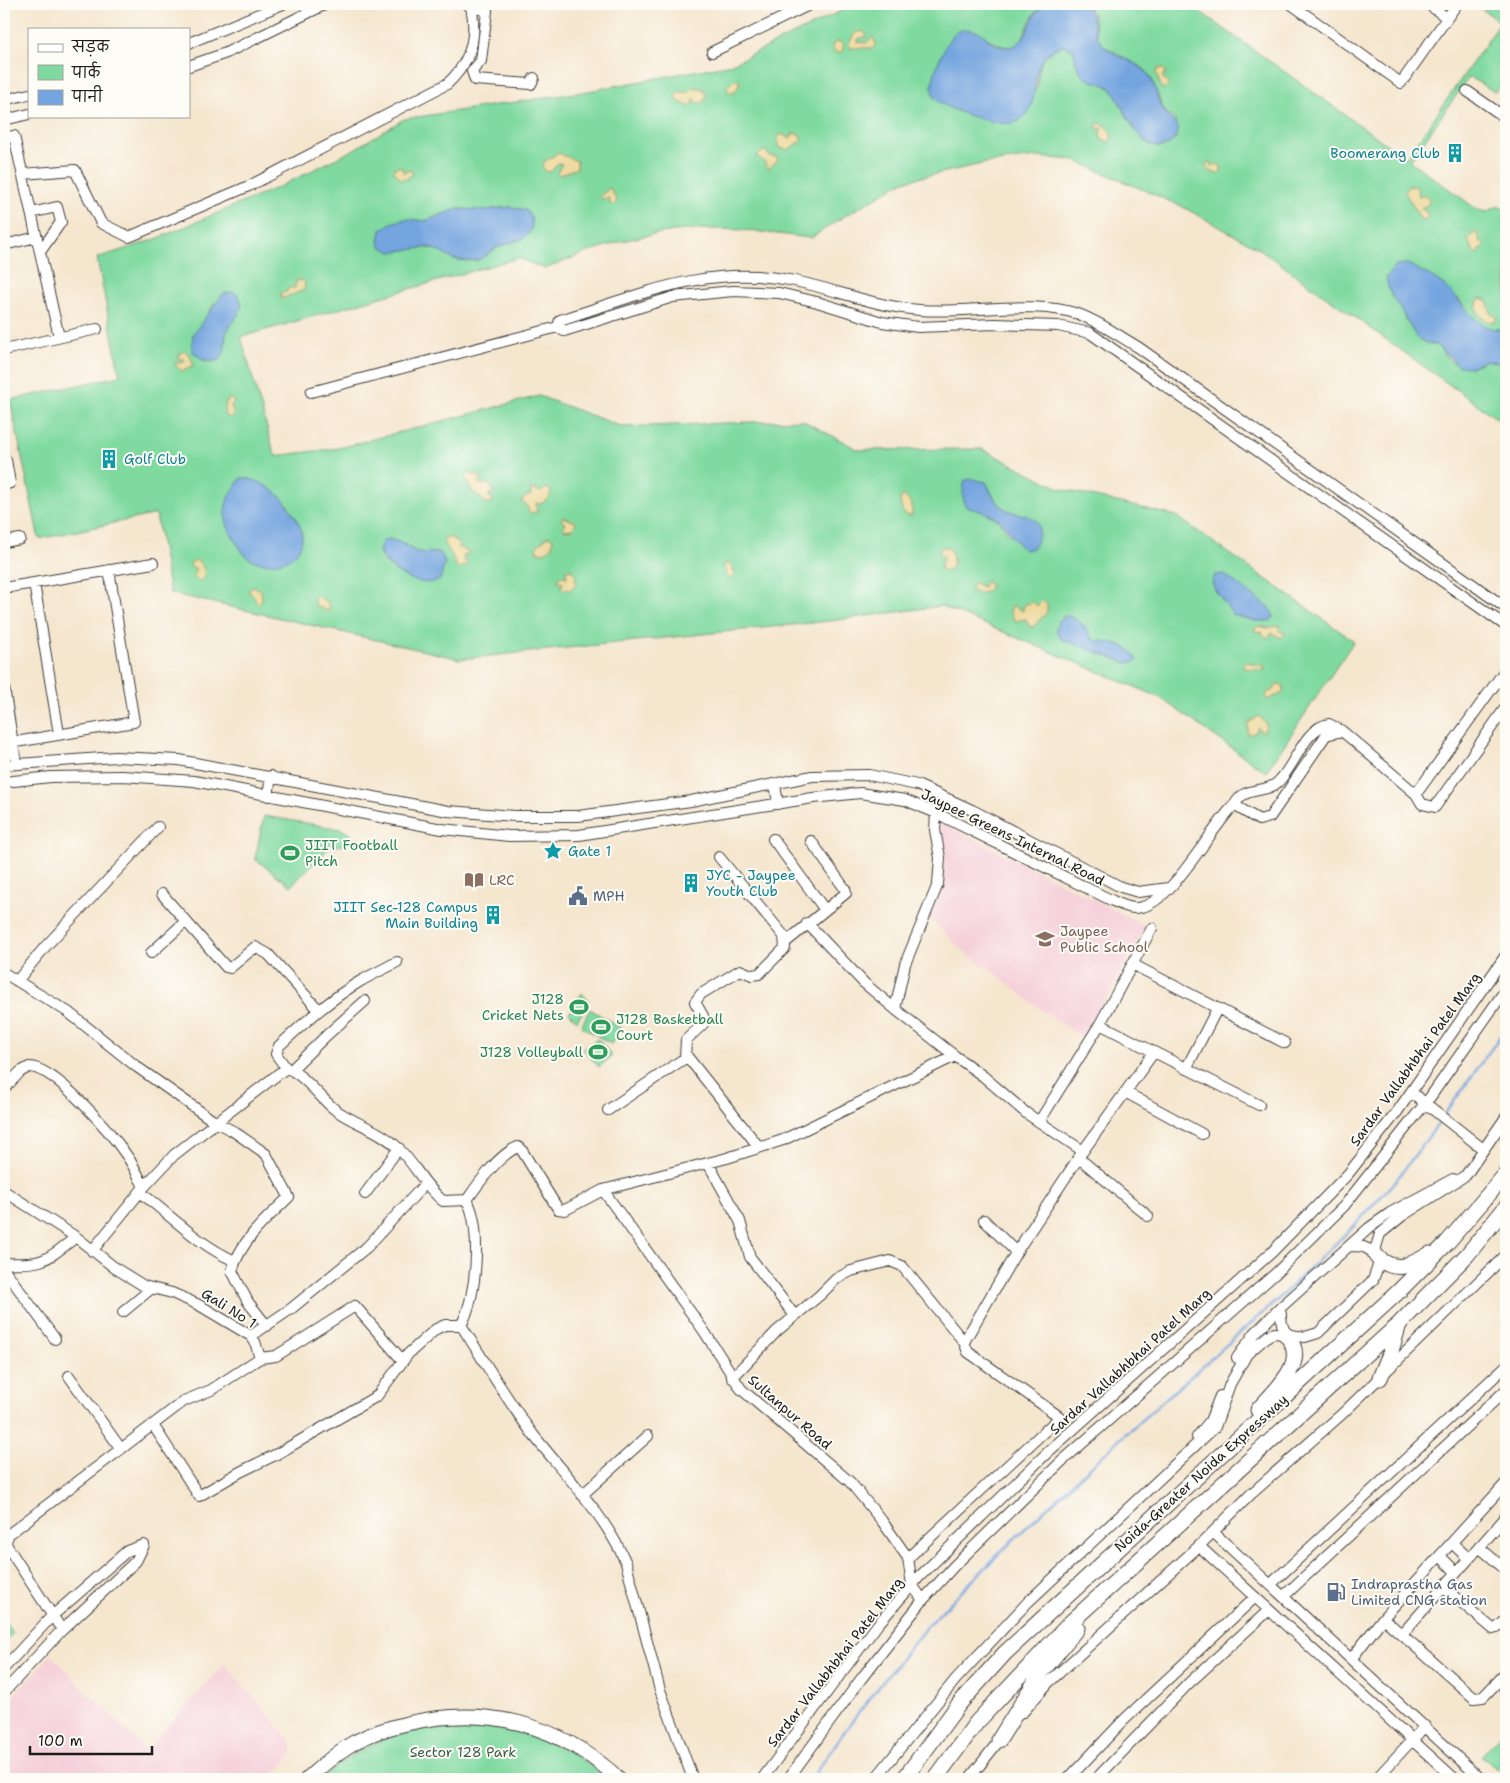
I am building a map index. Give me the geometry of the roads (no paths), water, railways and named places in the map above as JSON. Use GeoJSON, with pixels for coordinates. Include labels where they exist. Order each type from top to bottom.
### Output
{"type":"FeatureCollection","features":[{"type":"Feature","properties":{"kind":"highway","name":"Noida-Greater Noida Expressway"},"geometry":{"type":"LineString","coordinates":[[904,1779],[959,1704],[1005,1653],[1390,1300],[1446,1244],[1506,1174]]}},
{"type":"Feature","properties":{"kind":"highway","name":"Noida-Greater Noida Expressway"},"geometry":{"type":"LineString","coordinates":[[935,1779],[977,1722],[1071,1622],[1399,1324],[1467,1255],[1506,1207]]}},
{"type":"Feature","properties":{"kind":"highway"},"geometry":{"type":"LineString","coordinates":[[1376,1256],[1384,1264],[1397,1268],[1418,1261],[1446,1244]]}},
{"type":"Feature","properties":{"kind":"highway"},"geometry":{"type":"LineString","coordinates":[[1380,1378],[1392,1351],[1399,1324]]}},
{"type":"Feature","properties":{"kind":"highway"},"geometry":{"type":"LineString","coordinates":[[1229,1448],[1286,1378],[1295,1357],[1296,1348],[1286,1335]]}},
{"type":"Feature","properties":{"kind":"highway"},"geometry":{"type":"LineString","coordinates":[[999,1740],[1040,1674],[1112,1584]]}},
{"type":"Feature","properties":{"kind":"main road"},"geometry":{"type":"LineString","coordinates":[[307,1779],[355,1742],[393,1727],[434,1718],[470,1717],[503,1718],[540,1729],[572,1743],[619,1779]]}},
{"type":"Feature","properties":{"kind":"street"},"geometry":{"type":"LineString","coordinates":[[190,43],[283,4]]}},
{"type":"Feature","properties":{"kind":"street"},"geometry":{"type":"LineString","coordinates":[[190,66],[226,53],[326,4]]}},
{"type":"Feature","properties":{"kind":"street"},"geometry":{"type":"LineString","coordinates":[[712,52],[811,4]]}},
{"type":"Feature","properties":{"kind":"street"},"geometry":{"type":"LineString","coordinates":[[1291,4],[1401,83],[1458,4]]}},
{"type":"Feature","properties":{"kind":"street"},"geometry":{"type":"LineString","coordinates":[[1428,4],[1447,18]]}},
{"type":"Feature","properties":{"kind":"street"},"geometry":{"type":"LineString","coordinates":[[22,174],[75,170],[101,223],[129,237],[249,186],[447,84],[456,76],[471,52],[474,29],[472,5],[489,8],[481,61],[472,71],[472,78],[475,80],[531,84],[534,78]]}},
{"type":"Feature","properties":{"kind":"street"},"geometry":{"type":"LineString","coordinates":[[1467,91],[1506,118]]}},
{"type":"Feature","properties":{"kind":"street"},"geometry":{"type":"LineString","coordinates":[[4,100],[28,94]]}},
{"type":"Feature","properties":{"kind":"street"},"geometry":{"type":"LineString","coordinates":[[4,120],[28,114]]}},
{"type":"Feature","properties":{"kind":"street"},"geometry":{"type":"LineString","coordinates":[[4,138],[14,136],[59,338]]}},
{"type":"Feature","properties":{"kind":"street"},"geometry":{"type":"LineString","coordinates":[[31,213],[57,207],[61,222],[40,252]]}},
{"type":"Feature","properties":{"kind":"street"},"geometry":{"type":"LineString","coordinates":[[4,245],[37,238]]}},
{"type":"Feature","properties":{"kind":"street"},"geometry":{"type":"LineString","coordinates":[[558,327],[560,320],[665,285],[712,277],[754,276],[794,281],[883,305],[922,310],[1019,308],[1077,314],[1097,323],[1138,347],[1506,608]]}},
{"type":"Feature","properties":{"kind":"street"},"geometry":{"type":"LineString","coordinates":[[311,392],[558,327],[564,331],[673,297],[733,291],[779,293],[817,302],[882,322],[918,327],[995,324],[1058,326],[1090,333],[1506,626]]}},
{"type":"Feature","properties":{"kind":"street"},"geometry":{"type":"LineString","coordinates":[[4,350],[96,329]]}},
{"type":"Feature","properties":{"kind":"street"},"geometry":{"type":"LineString","coordinates":[[1162,383],[1171,371]]}},
{"type":"Feature","properties":{"kind":"street"},"geometry":{"type":"LineString","coordinates":[[4,460],[6,460],[10,483],[4,485]]}},
{"type":"Feature","properties":{"kind":"street"},"geometry":{"type":"LineString","coordinates":[[4,542],[20,539]]}},
{"type":"Feature","properties":{"kind":"street"},"geometry":{"type":"LineString","coordinates":[[4,588],[153,563]]}},
{"type":"Feature","properties":{"kind":"street"},"geometry":{"type":"LineString","coordinates":[[8,743],[134,722],[109,570]]}},
{"type":"Feature","properties":{"kind":"street"},"geometry":{"type":"LineString","coordinates":[[34,583],[59,734]]}},
{"type":"Feature","properties":{"kind":"street"},"geometry":{"type":"LineString","coordinates":[[1416,794],[1506,669]]}},
{"type":"Feature","properties":{"kind":"street"},"geometry":{"type":"LineString","coordinates":[[4,688],[8,743],[16,763]]}},
{"type":"Feature","properties":{"kind":"street","name":"Jaypee Greens Internal Road"},"geometry":{"type":"LineString","coordinates":[[4,782],[50,777],[123,776],[194,781],[442,829],[509,836],[579,835],[860,793],[904,800],[936,813],[1126,907],[1140,908],[1155,902],[1169,888],[1225,812],[1243,795],[1271,787],[1278,782],[1306,742],[1322,725],[1329,724],[1342,732],[1416,794],[1422,804],[1428,807],[1435,807],[1506,707]]}},
{"type":"Feature","properties":{"kind":"street"},"geometry":{"type":"LineString","coordinates":[[1234,805],[1259,820],[1270,817],[1326,735],[1342,732]]}},
{"type":"Feature","properties":{"kind":"street","name":"Jaypee Greens Internal Road"},"geometry":{"type":"LineString","coordinates":[[4,764],[116,757],[179,760],[448,811],[515,816],[587,814],[691,801],[812,776],[869,775],[917,786],[945,798],[1121,887],[1138,892],[1169,888]]}},
{"type":"Feature","properties":{"kind":"street"},"geometry":{"type":"LineString","coordinates":[[268,796],[270,776]]}},
{"type":"Feature","properties":{"kind":"street"},"geometry":{"type":"LineString","coordinates":[[775,784],[778,804]]}},
{"type":"Feature","properties":{"kind":"street"},"geometry":{"type":"LineString","coordinates":[[895,1009],[905,964],[938,884],[940,858],[935,830],[936,813],[945,798]]}},
{"type":"Feature","properties":{"kind":"street"},"geometry":{"type":"LineString","coordinates":[[17,981],[45,947],[158,827]]}},
{"type":"Feature","properties":{"kind":"street"},"geometry":{"type":"LineString","coordinates":[[773,839],[824,910]]}},
{"type":"Feature","properties":{"kind":"street"},"geometry":{"type":"LineString","coordinates":[[759,1146],[686,1055],[684,1044],[703,1024],[704,1020],[696,1005],[697,998],[735,971],[744,970],[752,976],[759,974],[782,954],[786,942],[842,897],[846,891],[811,841]]}},
{"type":"Feature","properties":{"kind":"street"},"geometry":{"type":"LineString","coordinates":[[719,856],[780,930],[786,942]]}},
{"type":"Feature","properties":{"kind":"street"},"geometry":{"type":"LineString","coordinates":[[162,894],[226,967],[230,968],[255,947],[258,948],[268,954],[319,1010]]}},
{"type":"Feature","properties":{"kind":"street"},"geometry":{"type":"LineString","coordinates":[[151,952],[186,921]]}},
{"type":"Feature","properties":{"kind":"street"},"geometry":{"type":"LineString","coordinates":[[807,924],[864,982],[895,1009],[1081,1155],[1148,1216]]}},
{"type":"Feature","properties":{"kind":"street"},"geometry":{"type":"LineString","coordinates":[[1039,1122],[1100,1024],[1152,928]]}},
{"type":"Feature","properties":{"kind":"street","name":"Sardar Vallabhbhai Patel Marg"},"geometry":{"type":"LineString","coordinates":[[762,1779],[878,1624],[912,1585],[1048,1452],[1272,1252],[1348,1174],[1411,1092],[1506,955]]}},
{"type":"Feature","properties":{"kind":"street"},"geometry":{"type":"LineString","coordinates":[[397,962],[375,976],[360,981],[319,1010],[277,1050],[277,1057],[334,1109],[383,1135],[399,1148],[425,1184],[443,1201],[467,1200]]}},
{"type":"Feature","properties":{"kind":"street"},"geometry":{"type":"LineString","coordinates":[[1132,964],[1285,1043]]}},
{"type":"Feature","properties":{"kind":"street"},"geometry":{"type":"LineString","coordinates":[[4,973],[68,1012],[137,1067],[215,1122],[233,1131],[266,1154],[289,1197],[262,1224],[237,1254],[232,1271],[248,1302],[267,1326]]}},
{"type":"Feature","properties":{"kind":"street"},"geometry":{"type":"LineString","coordinates":[[788,1779],[861,1679],[923,1600],[954,1566],[1061,1462],[1276,1273],[1344,1206],[1429,1106],[1506,989]]}},
{"type":"Feature","properties":{"kind":"street"},"geometry":{"type":"LineString","coordinates":[[92,1251],[142,1190],[174,1155],[215,1122],[289,1069],[365,1001]]}},
{"type":"Feature","properties":{"kind":"street"},"geometry":{"type":"LineString","coordinates":[[1186,1069],[1217,1009]]}},
{"type":"Feature","properties":{"kind":"street"},"geometry":{"type":"LineString","coordinates":[[1100,1024],[1259,1105]]}},
{"type":"Feature","properties":{"kind":"street"},"geometry":{"type":"LineString","coordinates":[[964,1342],[1016,1252],[1081,1155],[1154,1052]]}},
{"type":"Feature","properties":{"kind":"street"},"geometry":{"type":"LineString","coordinates":[[608,1110],[680,1062],[686,1055]]}},
{"type":"Feature","properties":{"kind":"street"},"geometry":{"type":"LineString","coordinates":[[467,1200],[484,1177],[510,1152],[518,1147],[521,1148],[558,1209],[565,1210],[603,1190],[708,1163],[783,1140],[955,1056]]}},
{"type":"Feature","properties":{"kind":"street"},"geometry":{"type":"LineString","coordinates":[[4,1089],[29,1067],[39,1069],[68,1088],[126,1155],[142,1190],[200,1242],[215,1252],[235,1261]]}},
{"type":"Feature","properties":{"kind":"street"},"geometry":{"type":"LineString","coordinates":[[1125,1092],[1202,1134]]}},
{"type":"Feature","properties":{"kind":"street"},"geometry":{"type":"LineString","coordinates":[[1411,1092],[1483,1149]]}},
{"type":"Feature","properties":{"kind":"street"},"geometry":{"type":"LineString","coordinates":[[875,1779],[956,1679],[1028,1602],[1215,1427],[1230,1384],[1247,1354],[1269,1335],[1305,1337],[1318,1333],[1370,1285],[1377,1272],[1376,1256],[1380,1234],[1402,1216],[1466,1175],[1506,1116]]}},
{"type":"Feature","properties":{"kind":"street"},"geometry":{"type":"LineString","coordinates":[[365,1194],[399,1148]]}},
{"type":"Feature","properties":{"kind":"street"},"geometry":{"type":"LineString","coordinates":[[708,1163],[740,1221],[750,1257],[795,1316]]}},
{"type":"Feature","properties":{"kind":"street"},"geometry":{"type":"LineString","coordinates":[[1180,1458],[1210,1421],[1238,1356],[1255,1332],[1349,1246],[1390,1213],[1445,1182],[1466,1175]]}},
{"type":"Feature","properties":{"kind":"street"},"geometry":{"type":"LineString","coordinates":[[251,1336],[267,1326],[366,1248],[425,1184]]}},
{"type":"Feature","properties":{"kind":"street","name":"Sultanpur Road"},"geometry":{"type":"LineString","coordinates":[[603,1190],[704,1331],[732,1378],[753,1401],[850,1482],[882,1521],[908,1558],[912,1585],[923,1600]]}},
{"type":"Feature","properties":{"kind":"street","name":"Gali No 1"},"geometry":{"type":"LineString","coordinates":[[4,1191],[76,1237],[115,1268],[152,1288],[172,1293],[199,1305],[251,1336],[260,1358]]}},
{"type":"Feature","properties":{"kind":"street"},"geometry":{"type":"LineString","coordinates":[[462,1325],[466,1318],[474,1279],[476,1235],[474,1220],[467,1200]]}},
{"type":"Feature","properties":{"kind":"street"},"geometry":{"type":"LineString","coordinates":[[984,1220],[1016,1252]]}},
{"type":"Feature","properties":{"kind":"street"},"geometry":{"type":"LineString","coordinates":[[4,1263],[32,1264],[43,1262],[76,1237]]}},
{"type":"Feature","properties":{"kind":"street"},"geometry":{"type":"LineString","coordinates":[[1349,1246],[1363,1246],[1376,1256]]}},
{"type":"Feature","properties":{"kind":"street"},"geometry":{"type":"LineString","coordinates":[[969,1779],[999,1740],[1049,1682],[1199,1546],[1251,1494],[1380,1378],[1506,1255]]}},
{"type":"Feature","properties":{"kind":"street"},"geometry":{"type":"LineString","coordinates":[[732,1378],[764,1344],[843,1274],[894,1261],[902,1266],[964,1342],[968,1352],[1060,1417],[908,1558]]}},
{"type":"Feature","properties":{"kind":"street"},"geometry":{"type":"LineString","coordinates":[[4,1269],[55,1339]]}},
{"type":"Feature","properties":{"kind":"street"},"geometry":{"type":"LineString","coordinates":[[123,1312],[152,1288]]}},
{"type":"Feature","properties":{"kind":"street"},"geometry":{"type":"LineString","coordinates":[[62,1630],[51,1617],[7,1546],[6,1537],[192,1396],[211,1390],[260,1358],[276,1356],[355,1306],[403,1361]]}},
{"type":"Feature","properties":{"kind":"street"},"geometry":{"type":"LineString","coordinates":[[1280,1308],[1282,1324],[1286,1335]]}},
{"type":"Feature","properties":{"kind":"street"},"geometry":{"type":"LineString","coordinates":[[153,1425],[200,1496],[377,1396],[403,1361],[440,1326],[462,1325]]}},
{"type":"Feature","properties":{"kind":"street"},"geometry":{"type":"LineString","coordinates":[[462,1325],[534,1436],[582,1494],[618,1544],[626,1563],[660,1690],[693,1779]]}},
{"type":"Feature","properties":{"kind":"street"},"geometry":{"type":"LineString","coordinates":[[1271,1584],[1506,1366]]}},
{"type":"Feature","properties":{"kind":"street"},"geometry":{"type":"LineString","coordinates":[[70,1376],[121,1449]]}},
{"type":"Feature","properties":{"kind":"street"},"geometry":{"type":"LineString","coordinates":[[1284,1596],[1506,1390]]}},
{"type":"Feature","properties":{"kind":"street"},"geometry":{"type":"LineString","coordinates":[[582,1494],[648,1436]]}},
{"type":"Feature","properties":{"kind":"street"},"geometry":{"type":"LineString","coordinates":[[1352,1658],[1383,1618],[1506,1483]]}},
{"type":"Feature","properties":{"kind":"street"},"geometry":{"type":"LineString","coordinates":[[1402,1634],[1468,1558],[1506,1518]]}},
{"type":"Feature","properties":{"kind":"street"},"geometry":{"type":"LineString","coordinates":[[1214,1532],[1481,1779]]}},
{"type":"Feature","properties":{"kind":"street"},"geometry":{"type":"LineString","coordinates":[[1452,1543],[1468,1558]]}},
{"type":"Feature","properties":{"kind":"street"},"geometry":{"type":"LineString","coordinates":[[4,1668],[51,1617],[127,1551],[144,1545],[136,1561],[62,1630],[4,1692]]}},
{"type":"Feature","properties":{"kind":"street"},"geometry":{"type":"LineString","coordinates":[[1199,1546],[1268,1612],[1455,1779]]}},
{"type":"Feature","properties":{"kind":"street"},"geometry":{"type":"LineString","coordinates":[[1478,1547],[1506,1570]]}},
{"type":"Feature","properties":{"kind":"street"},"geometry":{"type":"LineString","coordinates":[[1440,1556],[1456,1572]]}},
{"type":"Feature","properties":{"kind":"street"},"geometry":{"type":"LineString","coordinates":[[1443,1587],[1492,1629],[1497,1628],[1506,1620]]}},
{"type":"Feature","properties":{"kind":"street"},"geometry":{"type":"LineString","coordinates":[[1068,1779],[1130,1714],[1254,1598]]}},
{"type":"Feature","properties":{"kind":"street"},"geometry":{"type":"LineString","coordinates":[[1096,1779],[1189,1683],[1268,1612]]}},
{"type":"Feature","properties":{"kind":"street"},"geometry":{"type":"LineString","coordinates":[[1383,1618],[1474,1698],[1483,1697],[1506,1673]]}},
{"type":"Feature","properties":{"kind":"street"},"geometry":{"type":"LineString","coordinates":[[1382,1777],[1425,1726]]}},
{"type":"Feature","properties":{"kind":"water"},"geometry":{"type":"Polygon","coordinates":[[[1045,4],[1085,4],[1099,40],[1103,45],[1139,66],[1148,74],[1162,108],[1179,129],[1175,138],[1170,143],[1161,147],[1145,142],[1132,126],[1113,91],[1107,86],[1086,78],[1077,65],[1073,50],[1063,45],[1050,52],[1042,60],[1031,105],[1022,119],[1013,123],[1006,124],[984,120],[949,108],[935,98],[932,85],[934,76],[941,56],[954,34],[966,29],[981,33],[997,45],[1007,47],[1015,45],[1026,33],[1039,9],[1045,4]]]}},
{"type":"Feature","properties":{"kind":"water"},"geometry":{"type":"Polygon","coordinates":[[[511,207],[526,210],[531,217],[532,229],[524,238],[496,248],[479,260],[453,259],[430,247],[391,252],[380,246],[381,230],[391,223],[406,219],[425,221],[457,209],[485,210],[511,207]]]}},
{"type":"Feature","properties":{"kind":"water"},"geometry":{"type":"Polygon","coordinates":[[[1408,264],[1445,286],[1479,322],[1495,329],[1506,329],[1506,365],[1487,360],[1471,367],[1458,366],[1437,345],[1426,343],[1417,338],[1389,290],[1386,278],[1396,265],[1408,264]]]}},
{"type":"Feature","properties":{"kind":"water"},"geometry":{"type":"Polygon","coordinates":[[[232,292],[238,295],[242,304],[240,311],[226,333],[224,353],[220,360],[205,360],[192,351],[193,334],[223,294],[232,292]]]}},
{"type":"Feature","properties":{"kind":"water"},"geometry":{"type":"Polygon","coordinates":[[[241,478],[259,482],[272,490],[282,498],[297,519],[302,537],[296,553],[289,559],[272,564],[254,561],[246,556],[232,536],[228,528],[225,510],[229,498],[241,478]]]}},
{"type":"Feature","properties":{"kind":"water"},"geometry":{"type":"Polygon","coordinates":[[[972,479],[986,482],[995,500],[1004,508],[1036,521],[1039,526],[1039,533],[1033,548],[1025,550],[997,519],[966,507],[963,497],[964,484],[965,480],[972,479]]]}},
{"type":"Feature","properties":{"kind":"water"},"geometry":{"type":"Polygon","coordinates":[[[388,539],[400,542],[416,552],[441,553],[445,563],[440,580],[423,582],[405,577],[397,572],[383,558],[379,551],[382,542],[388,539]]]}},
{"type":"Feature","properties":{"kind":"water"},"geometry":{"type":"Polygon","coordinates":[[[1223,574],[1269,607],[1274,616],[1270,621],[1255,621],[1233,615],[1212,583],[1215,575],[1223,574]]]}},
{"type":"Feature","properties":{"kind":"water"},"geometry":{"type":"Polygon","coordinates":[[[1065,616],[1075,618],[1085,627],[1093,640],[1119,644],[1130,650],[1138,661],[1127,663],[1061,639],[1056,632],[1058,621],[1065,616]]]}},
{"type":"Feature","properties":{"kind":"waterway"},"geometry":{"type":"LineString","coordinates":[[1445,1114],[1506,1028]]}},
{"type":"Feature","properties":{"kind":"waterway"},"geometry":{"type":"LineString","coordinates":[[811,1779],[852,1721],[927,1626],[1014,1539],[1119,1440],[1276,1301],[1354,1226],[1397,1179],[1442,1119]]}},
{"type":"Feature","properties":{"kind":"place","name":"Boomerang Club"},"geometry":{"type":"Point","coordinates":[1455,153]}},
{"type":"Feature","properties":{"kind":"place","name":"Golf Club"},"geometry":{"type":"Point","coordinates":[109,459]}},
{"type":"Feature","properties":{"kind":"place","name":"Gate 1"},"geometry":{"type":"Point","coordinates":[553,851]}},
{"type":"Feature","properties":{"kind":"place","name":"JIIT Football Pitch"},"geometry":{"type":"Point","coordinates":[290,853]}},
{"type":"Feature","properties":{"kind":"place","name":"LRC"},"geometry":{"type":"Point","coordinates":[474,880]}},
{"type":"Feature","properties":{"kind":"place","name":"JYC - Jaypee Youth Club"},"geometry":{"type":"Point","coordinates":[691,883]}},
{"type":"Feature","properties":{"kind":"place","name":"MPH"},"geometry":{"type":"Point","coordinates":[578,896]}},
{"type":"Feature","properties":{"kind":"place","name":"JIIT Sec-128 Campus Main Building"},"geometry":{"type":"Point","coordinates":[493,915]}},
{"type":"Feature","properties":{"kind":"place","name":"Jaypee Public School"},"geometry":{"type":"Point","coordinates":[1045,939]}},
{"type":"Feature","properties":{"kind":"place","name":"J128 Cricket Nets"},"geometry":{"type":"Point","coordinates":[579,1007]}},
{"type":"Feature","properties":{"kind":"place","name":"J128 Basketball Court"},"geometry":{"type":"Point","coordinates":[601,1027]}},
{"type":"Feature","properties":{"kind":"place","name":"J128 Volleyball"},"geometry":{"type":"Point","coordinates":[598,1052]}},
{"type":"Feature","properties":{"kind":"place","name":"Indraprastha Gas Limited CNG station"},"geometry":{"type":"Point","coordinates":[1336,1592]}},
{"type":"Feature","properties":{"kind":"park label","name":"Sector 128 Park"},"geometry":{"type":"Point","coordinates":[463,1752]}}]}
